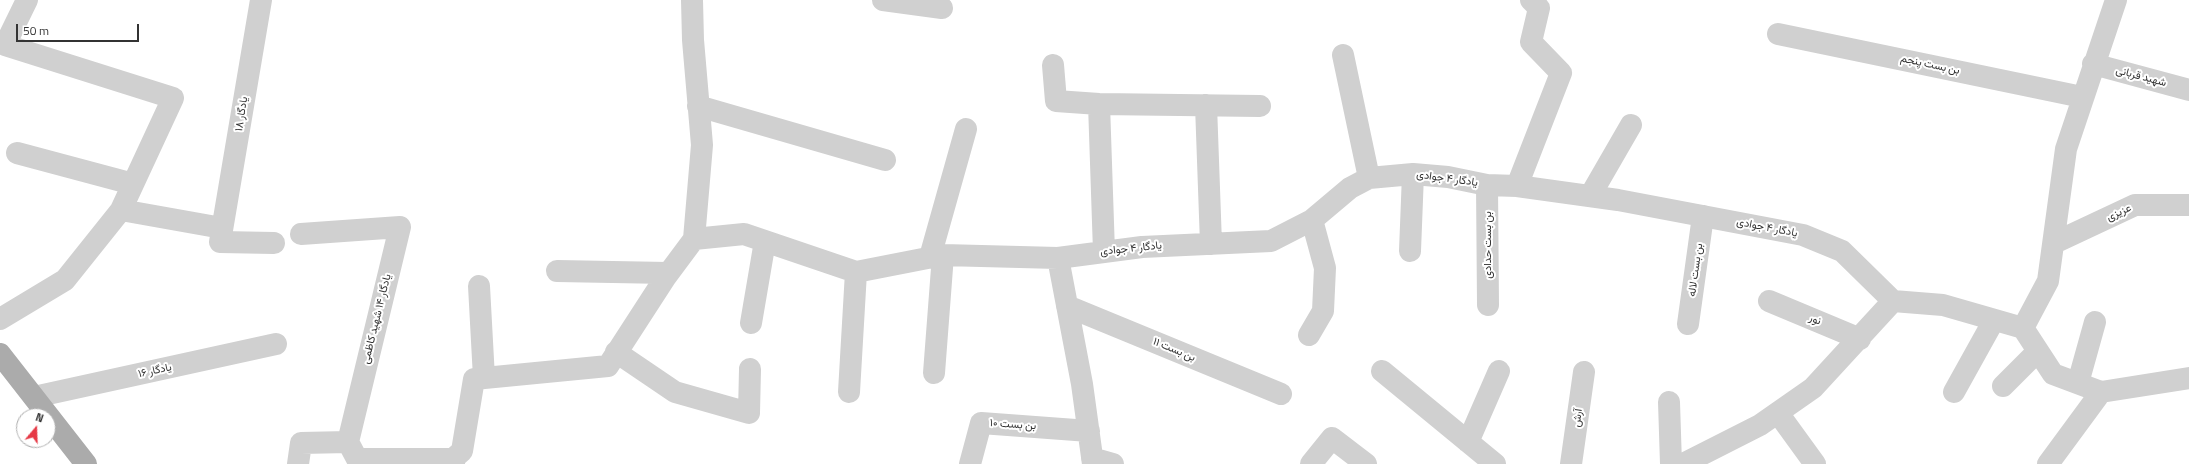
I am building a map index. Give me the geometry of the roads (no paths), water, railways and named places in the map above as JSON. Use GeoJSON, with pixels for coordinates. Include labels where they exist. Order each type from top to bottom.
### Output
{"type":"FeatureCollection","features":[{"type":"Feature","properties":{"kind":"main road"},"geometry":{"type":"LineString","coordinates":[[0,354],[86,464]]}},
{"type":"Feature","properties":{"kind":"street"},"geometry":{"type":"LineString","coordinates":[[0,319],[65,280],[121,210],[172,98],[5,45],[27,0]]}},
{"type":"Feature","properties":{"kind":"street","name":"یادگار ۱۸"},"geometry":{"type":"LineString","coordinates":[[261,0],[220,242],[274,243]]}},
{"type":"Feature","properties":{"kind":"street"},"geometry":{"type":"LineString","coordinates":[[298,464],[301,443],[348,442],[357,459],[453,461],[462,451],[474,379],[608,366],[668,273],[694,239],[702,145],[692,40],[692,0]]}},
{"type":"Feature","properties":{"kind":"street"},"geometry":{"type":"LineString","coordinates":[[883,0],[942,8]]}},
{"type":"Feature","properties":{"kind":"street"},"geometry":{"type":"LineString","coordinates":[[1517,186],[1561,73],[1531,42],[1539,8],[1531,0]]}},
{"type":"Feature","properties":{"kind":"street"},"geometry":{"type":"LineString","coordinates":[[2023,328],[2048,282],[2066,149],[2115,0]]}},
{"type":"Feature","properties":{"kind":"street","name":"بن بست پنجم"},"geometry":{"type":"LineString","coordinates":[[1778,34],[2082,97]]}},
{"type":"Feature","properties":{"kind":"street"},"geometry":{"type":"LineString","coordinates":[[1343,54],[1368,178]]}},
{"type":"Feature","properties":{"kind":"street","name":"شهید قربانی"},"geometry":{"type":"LineString","coordinates":[[2094,64],[2189,90]]}},
{"type":"Feature","properties":{"kind":"street"},"geometry":{"type":"LineString","coordinates":[[1053,65],[1056,101],[1099,104],[1260,106]]}},
{"type":"Feature","properties":{"kind":"street"},"geometry":{"type":"LineString","coordinates":[[1099,104],[1104,252]]}},
{"type":"Feature","properties":{"kind":"street"},"geometry":{"type":"LineString","coordinates":[[1206,105],[1211,244]]}},
{"type":"Feature","properties":{"kind":"street"},"geometry":{"type":"LineString","coordinates":[[698,106],[885,160]]}},
{"type":"Feature","properties":{"kind":"street"},"geometry":{"type":"LineString","coordinates":[[1590,196],[1631,125]]}},
{"type":"Feature","properties":{"kind":"street"},"geometry":{"type":"LineString","coordinates":[[934,372],[936,256],[966,129]]}},
{"type":"Feature","properties":{"kind":"street"},"geometry":{"type":"LineString","coordinates":[[17,153],[132,184]]}},
{"type":"Feature","properties":{"kind":"street"},"geometry":{"type":"LineString","coordinates":[[1410,251],[1413,174]]}},
{"type":"Feature","properties":{"kind":"street","name":"یادگار ۴ جوادی"},"geometry":{"type":"LineString","coordinates":[[856,272],[936,256],[1058,258],[1142,247],[1271,241],[1312,220],[1350,188],[1368,178],[1413,174],[1448,177],[1487,185],[1517,186],[1590,196],[1704,216],[1803,236],[1842,251],[1893,301]]}},
{"type":"Feature","properties":{"kind":"street","name":"بن بست حدادی"},"geometry":{"type":"LineString","coordinates":[[1487,185],[1488,305]]}},
{"type":"Feature","properties":{"kind":"street","name":"عزیزی"},"geometry":{"type":"LineString","coordinates":[[2054,243],[2135,205],[2189,205]]}},
{"type":"Feature","properties":{"kind":"street"},"geometry":{"type":"LineString","coordinates":[[121,210],[222,228]]}},
{"type":"Feature","properties":{"kind":"street","name":"بن بست لاله"},"geometry":{"type":"LineString","coordinates":[[1688,324],[1704,216]]}},
{"type":"Feature","properties":{"kind":"street"},"geometry":{"type":"LineString","coordinates":[[1309,335],[1324,311],[1325,268],[1312,220]]}},
{"type":"Feature","properties":{"kind":"street","name":"یادگار ۱۴ شهید کاظمی"},"geometry":{"type":"LineString","coordinates":[[301,234],[400,226],[348,442]]}},
{"type":"Feature","properties":{"kind":"street"},"geometry":{"type":"LineString","coordinates":[[694,239],[744,234],[856,272],[849,392]]}},
{"type":"Feature","properties":{"kind":"street"},"geometry":{"type":"LineString","coordinates":[[751,323],[765,241]]}},
{"type":"Feature","properties":{"kind":"street"},"geometry":{"type":"LineString","coordinates":[[1058,258],[1082,384],[1093,461],[1113,464]]}},
{"type":"Feature","properties":{"kind":"street"},"geometry":{"type":"LineString","coordinates":[[557,271],[668,273]]}},
{"type":"Feature","properties":{"kind":"street"},"geometry":{"type":"LineString","coordinates":[[479,286],[484,378]]}},
{"type":"Feature","properties":{"kind":"street","name":"نور"},"geometry":{"type":"LineString","coordinates":[[1769,300],[1860,338]]}},
{"type":"Feature","properties":{"kind":"street"},"geometry":{"type":"LineString","coordinates":[[1683,464],[1760,425],[1813,388],[1893,301],[1943,305],[2023,328],[2053,374],[2101,392],[2189,378]]}},
{"type":"Feature","properties":{"kind":"street","name":"بن بست ۱۱"},"geometry":{"type":"LineString","coordinates":[[1067,306],[1281,394]]}},
{"type":"Feature","properties":{"kind":"street"},"geometry":{"type":"LineString","coordinates":[[1954,392],[1994,320]]}},
{"type":"Feature","properties":{"kind":"street"},"geometry":{"type":"LineString","coordinates":[[2078,383],[2095,322]]}},
{"type":"Feature","properties":{"kind":"street","name":"یادگار ۱۶"},"geometry":{"type":"LineString","coordinates":[[34,397],[276,344]]}},
{"type":"Feature","properties":{"kind":"street"},"geometry":{"type":"LineString","coordinates":[[2003,386],[2038,351]]}},
{"type":"Feature","properties":{"kind":"street"},"geometry":{"type":"LineString","coordinates":[[616,352],[675,392],[749,413],[750,369]]}},
{"type":"Feature","properties":{"kind":"street"},"geometry":{"type":"LineString","coordinates":[[1382,371],[1495,464]]}},
{"type":"Feature","properties":{"kind":"street"},"geometry":{"type":"LineString","coordinates":[[1468,442],[1499,371]]}},
{"type":"Feature","properties":{"kind":"street","name":"آرش"},"geometry":{"type":"LineString","coordinates":[[1571,464],[1584,372]]}},
{"type":"Feature","properties":{"kind":"street"},"geometry":{"type":"LineString","coordinates":[[2048,464],[2101,392]]}},
{"type":"Feature","properties":{"kind":"street"},"geometry":{"type":"LineString","coordinates":[[1670,402],[1671,464]]}},
{"type":"Feature","properties":{"kind":"street"},"geometry":{"type":"LineString","coordinates":[[1778,413],[1815,464]]}},
{"type":"Feature","properties":{"kind":"street","name":"بن بست ۱۰"},"geometry":{"type":"LineString","coordinates":[[970,464],[981,423],[1089,430]]}},
{"type":"Feature","properties":{"kind":"street"},"geometry":{"type":"LineString","coordinates":[[1311,464],[1332,438],[1366,464]]}}]}
